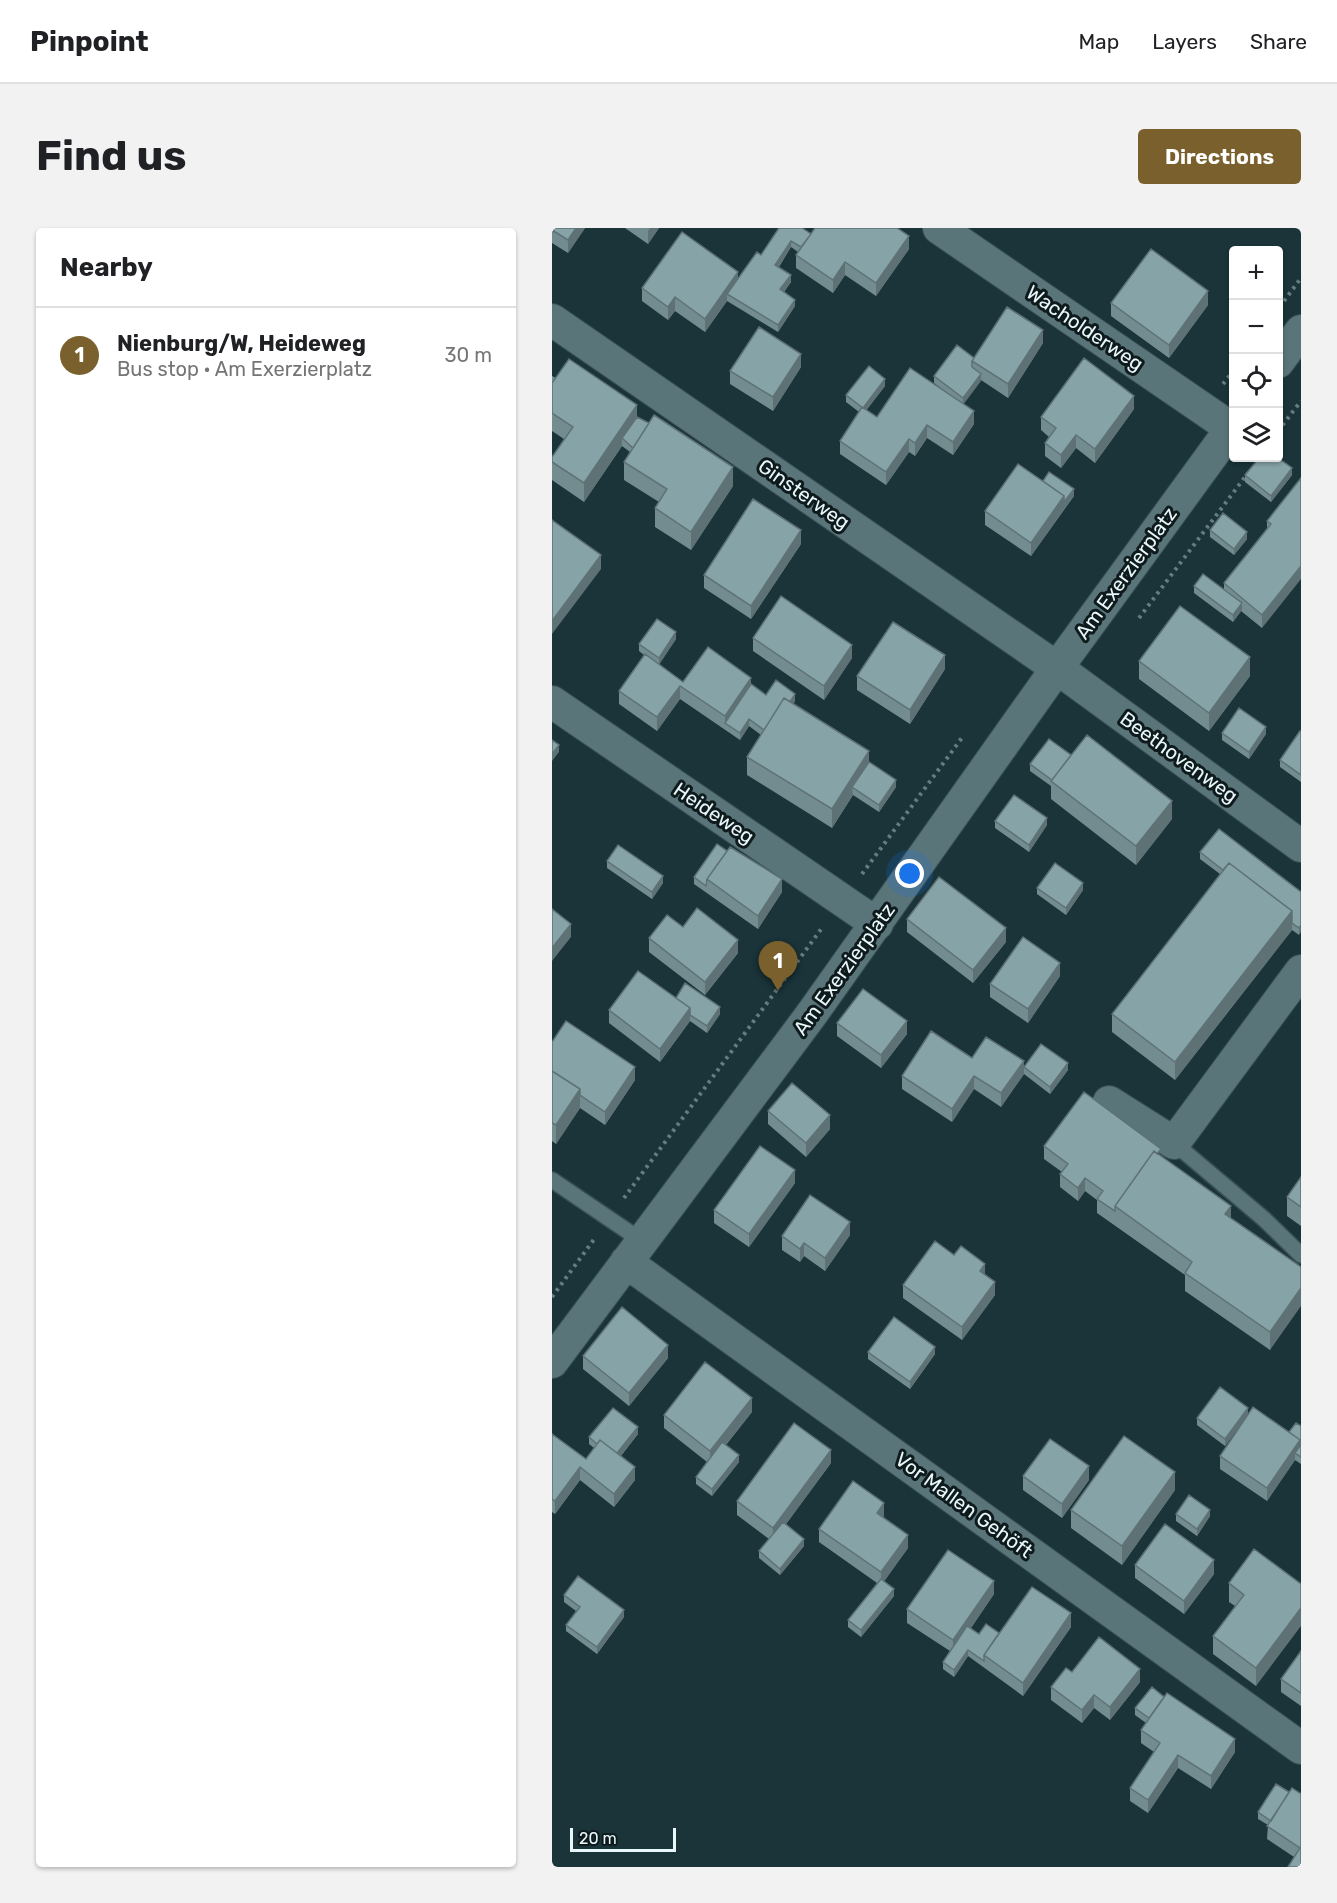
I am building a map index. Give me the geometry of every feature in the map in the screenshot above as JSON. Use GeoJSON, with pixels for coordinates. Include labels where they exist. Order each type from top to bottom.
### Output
{"type":"FeatureCollection","features":[{"type":"Feature","properties":{"kind":"street","name":"Wacholderweg"},"geometry":{"type":"LineString","coordinates":[[939,228],[1204,410],[1229,424]]}},
{"type":"Feature","properties":{"kind":"street","name":"Ginsterweg"},"geometry":{"type":"LineString","coordinates":[[552,321],[1057,668]]}},
{"type":"Feature","properties":{"kind":"street"},"geometry":{"type":"LineString","coordinates":[[1283,355],[1301,331]]}},
{"type":"Feature","properties":{"kind":"street","name":"Am Exerzierplatz"},"geometry":{"type":"LineString","coordinates":[[552,1362],[811,1016],[1057,668],[1229,430]]}},
{"type":"Feature","properties":{"kind":"street","name":"Beethovenweg"},"geometry":{"type":"LineString","coordinates":[[1057,668],[1301,846]]}},
{"type":"Feature","properties":{"kind":"street","name":"Heideweg"},"geometry":{"type":"LineString","coordinates":[[552,702],[877,924]]}},
{"type":"Feature","properties":{"kind":"street"},"geometry":{"type":"LineString","coordinates":[[1109,1102],[1174,1143],[1301,971]]}},
{"type":"Feature","properties":{"kind":"street","name":"Vor Mallen Gehöft"},"geometry":{"type":"LineString","coordinates":[[634,1251],[1301,1748]]}},
{"type":"Feature","properties":{"kind":"lane"},"geometry":{"type":"LineString","coordinates":[[1174,1143],[1264,1219],[1301,1255]]}},
{"type":"Feature","properties":{"kind":"lane"},"geometry":{"type":"LineString","coordinates":[[552,1180],[609,1219],[634,1251]]}},
{"type":"Feature","properties":{"kind":"path"},"geometry":{"type":"LineString","coordinates":[[1283,302],[1301,278]]}},
{"type":"Feature","properties":{"kind":"path"},"geometry":{"type":"LineString","coordinates":[[1204,410],[1229,376]]}},
{"type":"Feature","properties":{"kind":"path"},"geometry":{"type":"LineString","coordinates":[[1283,424],[1301,401]]}},
{"type":"Feature","properties":{"kind":"path"},"geometry":{"type":"LineString","coordinates":[[1135,624],[1252,467]]}},
{"type":"Feature","properties":{"kind":"path"},"geometry":{"type":"LineString","coordinates":[[552,1297],[966,732]]}},
{"type":"Feature","properties":{"kind":"building"},"geometry":{"type":"Polygon","coordinates":[[[552,228],[576,228],[568,240],[552,228]]]}},
{"type":"Feature","properties":{"kind":"building"},"geometry":{"type":"Polygon","coordinates":[[[779,228],[802,228],[811,234],[801,247],[791,241],[775,265],[791,275],[780,289],[795,300],[778,325],[727,294],[757,252],[761,255],[779,228]]]}},
{"type":"Feature","properties":{"kind":"building"},"geometry":{"type":"Polygon","coordinates":[[[815,228],[897,228],[909,236],[876,283],[845,262],[833,280],[796,255],[815,228]]]}},
{"type":"Feature","properties":{"kind":"building"},"geometry":{"type":"Polygon","coordinates":[[[682,232],[738,272],[705,319],[675,297],[668,307],[642,288],[682,232]]]}},
{"type":"Feature","properties":{"kind":"building"},"geometry":{"type":"Polygon","coordinates":[[[1151,249],[1208,291],[1169,345],[1111,303],[1151,249]]]}},
{"type":"Feature","properties":{"kind":"building"},"geometry":{"type":"Polygon","coordinates":[[[1007,307],[1043,330],[1008,384],[972,361],[1007,307]]]}},
{"type":"Feature","properties":{"kind":"building"},"geometry":{"type":"Polygon","coordinates":[[[759,327],[801,354],[773,397],[730,371],[759,327]]]}},
{"type":"Feature","properties":{"kind":"building"},"geometry":{"type":"Polygon","coordinates":[[[957,345],[974,358],[972,367],[981,374],[963,398],[934,376],[957,345]]]}},
{"type":"Feature","properties":{"kind":"building"},"geometry":{"type":"Polygon","coordinates":[[[1084,358],[1134,396],[1095,449],[1076,435],[1061,455],[1045,443],[1056,428],[1041,417],[1084,358]]]}},
{"type":"Feature","properties":{"kind":"building"},"geometry":{"type":"Polygon","coordinates":[[[569,359],[637,405],[584,483],[552,462],[552,457],[573,427],[552,413],[552,383],[569,359]]]}},
{"type":"Feature","properties":{"kind":"building"},"geometry":{"type":"Polygon","coordinates":[[[869,366],[885,379],[863,408],[846,395],[869,366]]]}},
{"type":"Feature","properties":{"kind":"building"},"geometry":{"type":"Polygon","coordinates":[[[910,368],[974,411],[953,442],[927,425],[915,443],[909,439],[886,472],[840,441],[862,407],[877,417],[910,368]]]}},
{"type":"Feature","properties":{"kind":"building"},"geometry":{"type":"Polygon","coordinates":[[[654,415],[733,467],[691,532],[655,508],[667,489],[624,462],[654,415]]]}},
{"type":"Feature","properties":{"kind":"building"},"geometry":{"type":"Polygon","coordinates":[[[637,417],[649,423],[633,448],[622,438],[637,417]]]}},
{"type":"Feature","properties":{"kind":"building"},"geometry":{"type":"Polygon","coordinates":[[[1256,462],[1283,462],[1292,468],[1271,496],[1245,475],[1256,462]]]}},
{"type":"Feature","properties":{"kind":"building"},"geometry":{"type":"Polygon","coordinates":[[[1018,464],[1064,496],[1031,543],[985,511],[1018,464]]]}},
{"type":"Feature","properties":{"kind":"building"},"geometry":{"type":"Polygon","coordinates":[[[1049,472],[1074,489],[1064,502],[1064,496],[1043,481],[1049,472]]]}},
{"type":"Feature","properties":{"kind":"building"},"geometry":{"type":"Polygon","coordinates":[[[1301,478],[1301,566],[1262,615],[1224,583],[1271,524],[1267,521],[1301,478]]]}},
{"type":"Feature","properties":{"kind":"building"},"geometry":{"type":"Polygon","coordinates":[[[753,499],[801,530],[751,606],[704,575],[753,499]]]}},
{"type":"Feature","properties":{"kind":"building"},"geometry":{"type":"Polygon","coordinates":[[[1223,513],[1247,532],[1234,549],[1210,530],[1223,513]]]}},
{"type":"Feature","properties":{"kind":"building"},"geometry":{"type":"Polygon","coordinates":[[[552,520],[601,555],[552,621],[552,520]]]}},
{"type":"Feature","properties":{"kind":"building"},"geometry":{"type":"Polygon","coordinates":[[[1203,574],[1242,603],[1233,615],[1194,586],[1203,574]]]}},
{"type":"Feature","properties":{"kind":"building"},"geometry":{"type":"Polygon","coordinates":[[[781,596],[852,645],[824,686],[753,638],[781,596]]]}},
{"type":"Feature","properties":{"kind":"building"},"geometry":{"type":"Polygon","coordinates":[[[1180,606],[1250,657],[1209,713],[1139,661],[1180,606]]]}},
{"type":"Feature","properties":{"kind":"building"},"geometry":{"type":"Polygon","coordinates":[[[657,619],[676,632],[659,658],[639,644],[657,619]]]}},
{"type":"Feature","properties":{"kind":"building"},"geometry":{"type":"Polygon","coordinates":[[[893,622],[945,655],[910,710],[857,676],[893,622]]]}},
{"type":"Feature","properties":{"kind":"building"},"geometry":{"type":"Polygon","coordinates":[[[708,647],[751,678],[725,716],[680,686],[657,717],[619,691],[645,654],[683,682],[708,647]]]}},
{"type":"Feature","properties":{"kind":"building"},"geometry":{"type":"Polygon","coordinates":[[[776,680],[795,694],[790,702],[784,698],[764,730],[749,719],[740,733],[725,723],[751,684],[766,695],[776,680]]]}},
{"type":"Feature","properties":{"kind":"building"},"geometry":{"type":"Polygon","coordinates":[[[784,698],[869,751],[832,809],[747,757],[784,698]]]}},
{"type":"Feature","properties":{"kind":"building"},"geometry":{"type":"Polygon","coordinates":[[[1239,708],[1266,727],[1249,752],[1222,733],[1239,708]]]}},
{"type":"Feature","properties":{"kind":"building"},"geometry":{"type":"Polygon","coordinates":[[[1301,732],[1301,775],[1280,760],[1301,732]]]}},
{"type":"Feature","properties":{"kind":"building"},"geometry":{"type":"Polygon","coordinates":[[[1087,735],[1172,801],[1136,846],[1051,781],[1087,735]]]}},
{"type":"Feature","properties":{"kind":"building"},"geometry":{"type":"Polygon","coordinates":[[[1049,739],[1071,755],[1052,780],[1030,764],[1049,739]]]}},
{"type":"Feature","properties":{"kind":"building"},"geometry":{"type":"Polygon","coordinates":[[[552,740],[559,745],[552,754],[552,740]]]}},
{"type":"Feature","properties":{"kind":"building"},"geometry":{"type":"Polygon","coordinates":[[[869,762],[896,780],[879,805],[852,787],[869,762]]]}},
{"type":"Feature","properties":{"kind":"building"},"geometry":{"type":"Polygon","coordinates":[[[1014,795],[1047,818],[1029,845],[995,821],[1014,795]]]}},
{"type":"Feature","properties":{"kind":"building"},"geometry":{"type":"Polygon","coordinates":[[[1219,829],[1301,892],[1301,925],[1299,928],[1292,923],[1292,911],[1229,863],[1223,870],[1200,852],[1219,829]]]}},
{"type":"Feature","properties":{"kind":"building"},"geometry":{"type":"Polygon","coordinates":[[[717,844],[727,851],[707,879],[706,886],[694,877],[717,844]]]}},
{"type":"Feature","properties":{"kind":"building"},"geometry":{"type":"Polygon","coordinates":[[[618,845],[663,876],[652,892],[607,861],[618,845]]]}},
{"type":"Feature","properties":{"kind":"building"},"geometry":{"type":"Polygon","coordinates":[[[730,847],[782,879],[758,916],[707,879],[730,847]]]}},
{"type":"Feature","properties":{"kind":"building"},"geometry":{"type":"Polygon","coordinates":[[[1055,863],[1083,883],[1066,908],[1037,888],[1055,863]]]}},
{"type":"Feature","properties":{"kind":"building"},"geometry":{"type":"Polygon","coordinates":[[[1229,863],[1292,911],[1175,1062],[1112,1014],[1229,863]]]}},
{"type":"Feature","properties":{"kind":"building"},"geometry":{"type":"Polygon","coordinates":[[[939,877],[1006,928],[973,970],[907,919],[939,877]]]}},
{"type":"Feature","properties":{"kind":"building"},"geometry":{"type":"Polygon","coordinates":[[[697,908],[738,940],[705,982],[649,938],[667,915],[683,927],[697,908]]]}},
{"type":"Feature","properties":{"kind":"building"},"geometry":{"type":"Polygon","coordinates":[[[552,909],[571,924],[552,948],[552,909]]]}},
{"type":"Feature","properties":{"kind":"building"},"geometry":{"type":"Polygon","coordinates":[[[1023,937],[1060,963],[1028,1009],[990,984],[1023,937]]]}},
{"type":"Feature","properties":{"kind":"building"},"geometry":{"type":"Polygon","coordinates":[[[638,971],[690,1008],[660,1049],[609,1010],[638,971]]]}},
{"type":"Feature","properties":{"kind":"building"},"geometry":{"type":"Polygon","coordinates":[[[685,983],[720,1007],[707,1026],[690,1015],[690,1008],[676,998],[685,983]]]}},
{"type":"Feature","properties":{"kind":"building"},"geometry":{"type":"Polygon","coordinates":[[[863,989],[907,1021],[881,1055],[837,1023],[863,989]]]}},
{"type":"Feature","properties":{"kind":"building"},"geometry":{"type":"Polygon","coordinates":[[[566,1021],[635,1067],[605,1112],[580,1095],[580,1089],[552,1071],[552,1042],[566,1021]]]}},
{"type":"Feature","properties":{"kind":"building"},"geometry":{"type":"Polygon","coordinates":[[[931,1031],[972,1058],[986,1037],[1024,1061],[1001,1093],[974,1076],[952,1109],[902,1076],[931,1031]]]}},
{"type":"Feature","properties":{"kind":"building"},"geometry":{"type":"Polygon","coordinates":[[[1041,1044],[1068,1063],[1050,1087],[1024,1067],[1041,1044]]]}},
{"type":"Feature","properties":{"kind":"building"},"geometry":{"type":"Polygon","coordinates":[[[552,1071],[580,1089],[556,1125],[552,1123],[552,1071]]]}},
{"type":"Feature","properties":{"kind":"building"},"geometry":{"type":"Polygon","coordinates":[[[792,1083],[830,1115],[806,1143],[768,1111],[792,1083]]]}},
{"type":"Feature","properties":{"kind":"building"},"geometry":{"type":"Polygon","coordinates":[[[1084,1092],[1161,1149],[1157,1154],[1154,1151],[1115,1206],[1115,1211],[1097,1199],[1103,1191],[1085,1178],[1078,1188],[1060,1174],[1068,1164],[1044,1146],[1084,1092]]]}},
{"type":"Feature","properties":{"kind":"building"},"geometry":{"type":"Polygon","coordinates":[[[760,1146],[795,1170],[749,1234],[714,1210],[760,1146]]]}},
{"type":"Feature","properties":{"kind":"building"},"geometry":{"type":"Polygon","coordinates":[[[1154,1151],[1231,1206],[1225,1214],[1301,1267],[1301,1288],[1270,1332],[1185,1273],[1192,1262],[1115,1206],[1154,1151]]]}},
{"type":"Feature","properties":{"kind":"building"},"geometry":{"type":"Polygon","coordinates":[[[1301,1177],[1301,1207],[1287,1197],[1301,1177]]]}},
{"type":"Feature","properties":{"kind":"building"},"geometry":{"type":"Polygon","coordinates":[[[810,1195],[850,1222],[825,1258],[804,1243],[800,1249],[782,1236],[810,1195]]]}},
{"type":"Feature","properties":{"kind":"building"},"geometry":{"type":"Polygon","coordinates":[[[935,1241],[954,1255],[961,1246],[985,1264],[980,1271],[995,1282],[962,1327],[903,1285],[935,1241]]]}},
{"type":"Feature","properties":{"kind":"building"},"geometry":{"type":"Polygon","coordinates":[[[622,1307],[668,1345],[629,1393],[583,1356],[622,1307]]]}},
{"type":"Feature","properties":{"kind":"building"},"geometry":{"type":"Polygon","coordinates":[[[894,1317],[935,1347],[910,1382],[868,1352],[894,1317]]]}},
{"type":"Feature","properties":{"kind":"building"},"geometry":{"type":"Polygon","coordinates":[[[705,1362],[752,1398],[710,1451],[664,1415],[705,1362]]]}},
{"type":"Feature","properties":{"kind":"building"},"geometry":{"type":"Polygon","coordinates":[[[1220,1387],[1248,1408],[1225,1439],[1197,1418],[1220,1387]]]}},
{"type":"Feature","properties":{"kind":"building"},"geometry":{"type":"Polygon","coordinates":[[[1253,1407],[1300,1440],[1267,1488],[1220,1456],[1253,1407]]]}},
{"type":"Feature","properties":{"kind":"building"},"geometry":{"type":"Polygon","coordinates":[[[613,1408],[638,1427],[617,1453],[600,1440],[597,1444],[589,1437],[613,1408]]]}},
{"type":"Feature","properties":{"kind":"building"},"geometry":{"type":"Polygon","coordinates":[[[794,1423],[831,1450],[773,1528],[737,1501],[794,1423]]]}},
{"type":"Feature","properties":{"kind":"building"},"geometry":{"type":"Polygon","coordinates":[[[1296,1423],[1301,1426],[1301,1457],[1295,1453],[1300,1446],[1300,1440],[1289,1432],[1296,1423]]]}},
{"type":"Feature","properties":{"kind":"building"},"geometry":{"type":"Polygon","coordinates":[[[552,1434],[586,1459],[600,1440],[635,1467],[614,1494],[580,1467],[555,1501],[552,1499],[552,1434]]]}},
{"type":"Feature","properties":{"kind":"building"},"geometry":{"type":"Polygon","coordinates":[[[1124,1436],[1175,1472],[1122,1546],[1071,1510],[1124,1436]]]}},
{"type":"Feature","properties":{"kind":"building"},"geometry":{"type":"Polygon","coordinates":[[[1050,1439],[1089,1466],[1062,1504],[1023,1476],[1050,1439]]]}},
{"type":"Feature","properties":{"kind":"building"},"geometry":{"type":"Polygon","coordinates":[[[722,1442],[739,1455],[712,1489],[696,1477],[722,1442]]]}},
{"type":"Feature","properties":{"kind":"building"},"geometry":{"type":"Polygon","coordinates":[[[853,1481],[884,1503],[877,1513],[908,1535],[881,1572],[819,1529],[853,1481]]]}},
{"type":"Feature","properties":{"kind":"building"},"geometry":{"type":"Polygon","coordinates":[[[1189,1495],[1210,1510],[1197,1529],[1176,1514],[1189,1495]]]}},
{"type":"Feature","properties":{"kind":"building"},"geometry":{"type":"Polygon","coordinates":[[[783,1522],[804,1539],[780,1569],[759,1551],[783,1522]]]}},
{"type":"Feature","properties":{"kind":"building"},"geometry":{"type":"Polygon","coordinates":[[[1165,1524],[1214,1560],[1184,1601],[1135,1565],[1165,1524]]]}},
{"type":"Feature","properties":{"kind":"building"},"geometry":{"type":"Polygon","coordinates":[[[1254,1549],[1301,1584],[1301,1608],[1256,1668],[1213,1636],[1244,1595],[1229,1583],[1254,1549]]]}},
{"type":"Feature","properties":{"kind":"building"},"geometry":{"type":"Polygon","coordinates":[[[948,1550],[994,1581],[953,1640],[907,1609],[948,1550]]]}},
{"type":"Feature","properties":{"kind":"building"},"geometry":{"type":"Polygon","coordinates":[[[578,1576],[624,1610],[597,1647],[566,1625],[580,1607],[564,1595],[578,1576]]]}},
{"type":"Feature","properties":{"kind":"building"},"geometry":{"type":"Polygon","coordinates":[[[881,1579],[894,1589],[861,1630],[848,1620],[881,1579]]]}},
{"type":"Feature","properties":{"kind":"building"},"geometry":{"type":"Polygon","coordinates":[[[1032,1587],[1071,1613],[1023,1683],[984,1655],[1032,1587]]]}},
{"type":"Feature","properties":{"kind":"building"},"geometry":{"type":"Polygon","coordinates":[[[986,1624],[999,1633],[984,1655],[984,1661],[968,1650],[954,1670],[943,1662],[967,1626],[979,1634],[986,1624]]]}},
{"type":"Feature","properties":{"kind":"building"},"geometry":{"type":"Polygon","coordinates":[[[1099,1637],[1140,1669],[1110,1707],[1094,1695],[1082,1710],[1051,1687],[1066,1668],[1072,1672],[1099,1637]]]}},
{"type":"Feature","properties":{"kind":"building"},"geometry":{"type":"Polygon","coordinates":[[[1301,1651],[1301,1693],[1281,1679],[1301,1651]]]}},
{"type":"Feature","properties":{"kind":"building"},"geometry":{"type":"Polygon","coordinates":[[[1152,1687],[1164,1697],[1149,1718],[1135,1708],[1152,1687]]]}},
{"type":"Feature","properties":{"kind":"building"},"geometry":{"type":"Polygon","coordinates":[[[1167,1693],[1235,1739],[1211,1776],[1178,1755],[1148,1800],[1130,1788],[1160,1743],[1141,1730],[1167,1693]]]}},
{"type":"Feature","properties":{"kind":"building"},"geometry":{"type":"Polygon","coordinates":[[[1276,1784],[1289,1792],[1271,1821],[1258,1812],[1276,1784]]]}},
{"type":"Feature","properties":{"kind":"building"},"geometry":{"type":"Polygon","coordinates":[[[1292,1788],[1301,1794],[1301,1867],[1288,1867],[1300,1848],[1267,1826],[1292,1788]]]}},
{"type":"Feature","properties":{"kind":"place","name":"Nienburg/W, Heideweg"},"geometry":{"type":"Point","coordinates":[778,991]}}]}
